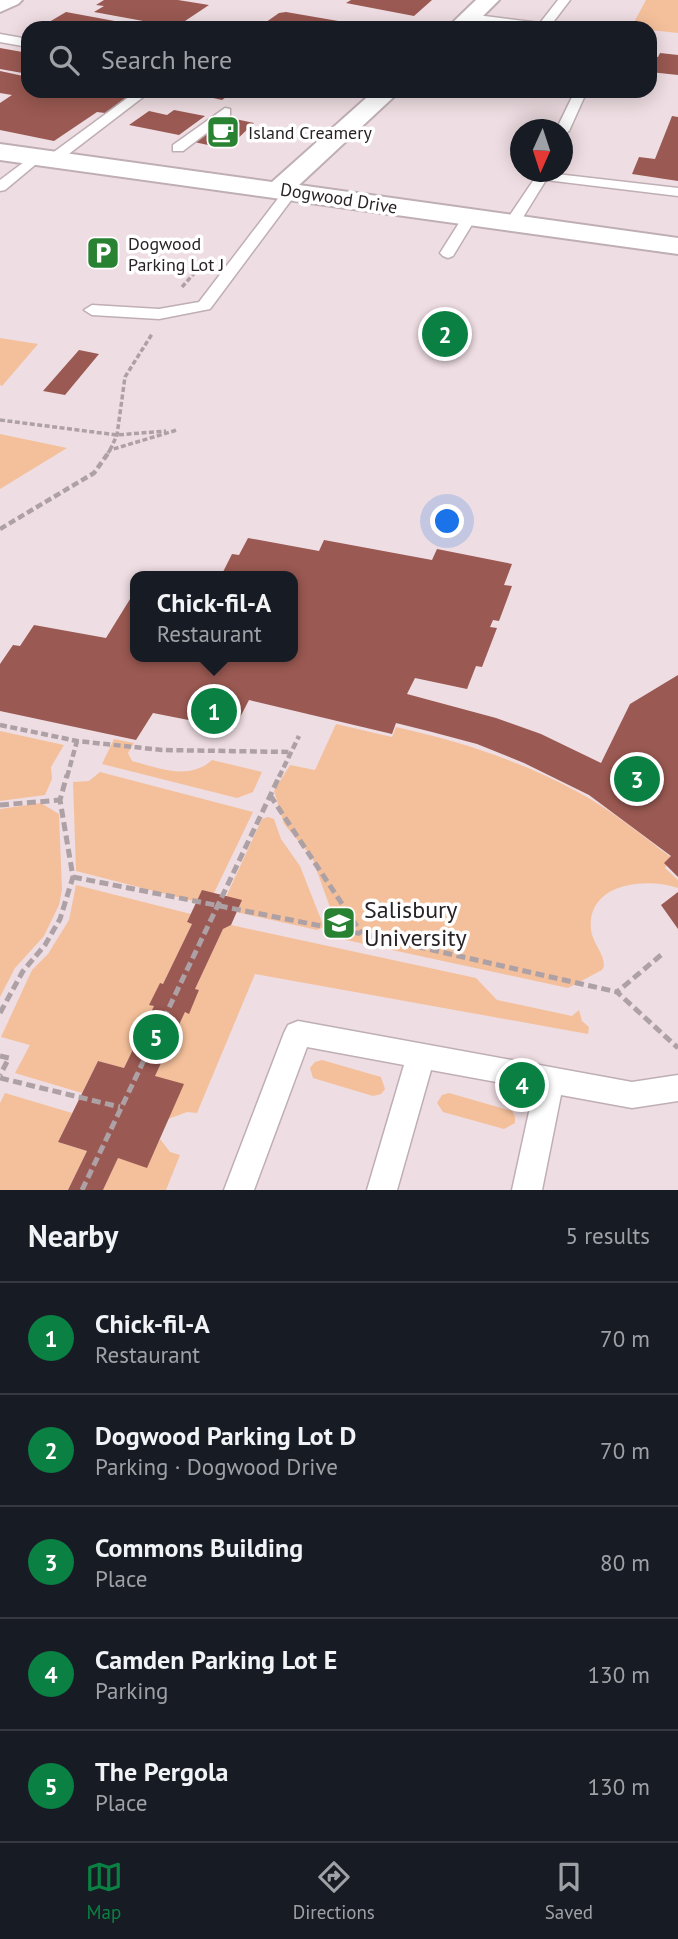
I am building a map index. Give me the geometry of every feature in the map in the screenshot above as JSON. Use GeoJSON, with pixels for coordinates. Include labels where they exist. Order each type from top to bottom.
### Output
{"type":"FeatureCollection","features":[{"type":"Feature","properties":{"kind":"street"},"geometry":{"type":"LineString","coordinates":[[0,6],[11,0]]}},
{"type":"Feature","properties":{"kind":"street"},"geometry":{"type":"LineString","coordinates":[[465,21],[488,0]]}},
{"type":"Feature","properties":{"kind":"street"},"geometry":{"type":"LineString","coordinates":[[285,190],[381,98]]}},
{"type":"Feature","properties":{"kind":"street","name":"Dogwood Drive"},"geometry":{"type":"LineString","coordinates":[[16,160],[285,190],[678,246]]}},
{"type":"Feature","properties":{"kind":"lane"},"geometry":{"type":"LineString","coordinates":[[548,21],[564,0]]}},
{"type":"Feature","properties":{"kind":"lane"},"geometry":{"type":"LineString","coordinates":[[0,38],[21,42]]}},
{"type":"Feature","properties":{"kind":"lane"},"geometry":{"type":"LineString","coordinates":[[0,187],[16,160],[132,98]]}},
{"type":"Feature","properties":{"kind":"lane"},"geometry":{"type":"LineString","coordinates":[[568,119],[578,98]]}},
{"type":"Feature","properties":{"kind":"lane"},"geometry":{"type":"LineString","coordinates":[[178,148],[225,112]]}},
{"type":"Feature","properties":{"kind":"lane"},"geometry":{"type":"LineString","coordinates":[[573,177],[678,192]]}},
{"type":"Feature","properties":{"kind":"lane"},"geometry":{"type":"LineString","coordinates":[[512,224],[538,182]]}},
{"type":"Feature","properties":{"kind":"lane"},"geometry":{"type":"LineString","coordinates":[[92,310],[159,314],[204,306],[285,190]]}},
{"type":"Feature","properties":{"kind":"lane"},"geometry":{"type":"LineString","coordinates":[[449,253],[469,218]]}},
{"type":"Feature","properties":{"kind":"lane"},"geometry":{"type":"LineString","coordinates":[[239,1190],[298,1033],[632,1095],[678,1088]]}},
{"type":"Feature","properties":{"kind":"lane"},"geometry":{"type":"LineString","coordinates":[[382,1190],[421,1056]]}},
{"type":"Feature","properties":{"kind":"lane"},"geometry":{"type":"LineString","coordinates":[[527,1190],[550,1080]]}},
{"type":"Feature","properties":{"kind":"path"},"geometry":{"type":"LineString","coordinates":[[0,420],[117,435],[177,430],[110,450],[94,473],[0,528]]}},
{"type":"Feature","properties":{"kind":"path"},"geometry":{"type":"LineString","coordinates":[[0,725],[77,741],[162,750],[291,752]]}},
{"type":"Feature","properties":{"kind":"path"},"geometry":{"type":"LineString","coordinates":[[82,1190],[299,736]]}},
{"type":"Feature","properties":{"kind":"path"},"geometry":{"type":"LineString","coordinates":[[0,1013],[23,971],[46,945],[60,919],[73,877],[60,800],[77,741]]}},
{"type":"Feature","properties":{"kind":"path"},"geometry":{"type":"LineString","coordinates":[[271,795],[362,934]]}},
{"type":"Feature","properties":{"kind":"path"},"geometry":{"type":"LineString","coordinates":[[0,805],[60,800]]}},
{"type":"Feature","properties":{"kind":"path"},"geometry":{"type":"LineString","coordinates":[[73,877],[362,934],[617,992],[678,1048]]}},
{"type":"Feature","properties":{"kind":"path"},"geometry":{"type":"LineString","coordinates":[[617,992],[661,955]]}},
{"type":"Feature","properties":{"kind":"path"},"geometry":{"type":"LineString","coordinates":[[0,1056],[9,1058],[0,1077],[120,1107]]}},
{"type":"Feature","properties":{"kind":"shaded area"},"geometry":{"type":"Polygon","coordinates":[[[646,0],[678,0],[678,33],[657,31],[657,21],[635,21],[646,0]]]}},
{"type":"Feature","properties":{"kind":"shaded area"},"geometry":{"type":"Polygon","coordinates":[[[0,338],[38,344],[2,386],[0,385],[0,338]]]}},
{"type":"Feature","properties":{"kind":"shaded area"},"geometry":{"type":"Polygon","coordinates":[[[0,434],[67,448],[0,489],[0,434]]]}},
{"type":"Feature","properties":{"kind":"shaded area"},"geometry":{"type":"Polygon","coordinates":[[[336,724],[392,737],[396,727],[419,732],[488,752],[553,779],[600,805],[672,858],[665,868],[678,880],[678,888],[650,883],[635,884],[608,893],[598,902],[592,914],[591,930],[604,966],[602,970],[568,988],[346,940],[338,930],[312,857],[284,824],[274,791],[290,765],[315,770],[336,724]]]}},
{"type":"Feature","properties":{"kind":"shaded area"},"geometry":{"type":"Polygon","coordinates":[[[0,731],[64,745],[51,767],[52,779],[45,795],[0,801],[0,731]]]}},
{"type":"Feature","properties":{"kind":"shaded area"},"geometry":{"type":"Polygon","coordinates":[[[114,739],[134,743],[128,753],[132,761],[163,769],[194,770],[212,760],[262,772],[253,792],[237,798],[102,764],[114,739]]]}},
{"type":"Feature","properties":{"kind":"shaded area"},"geometry":{"type":"Polygon","coordinates":[[[100,772],[253,812],[214,893],[197,902],[76,871],[73,782],[89,781],[100,772]]]}},
{"type":"Feature","properties":{"kind":"shaded area"},"geometry":{"type":"Polygon","coordinates":[[[41,803],[59,814],[62,890],[59,905],[44,936],[15,968],[0,997],[0,809],[41,803]]]}},
{"type":"Feature","properties":{"kind":"shaded area"},"geometry":{"type":"Polygon","coordinates":[[[262,819],[274,819],[281,839],[300,866],[324,927],[317,930],[236,912],[226,897],[262,819]]]}},
{"type":"Feature","properties":{"kind":"shaded area"},"geometry":{"type":"Polygon","coordinates":[[[76,885],[191,914],[187,922],[192,924],[163,984],[160,984],[150,1004],[154,1006],[124,1068],[98,1061],[82,1093],[15,1073],[30,1045],[1,1037],[32,970],[48,954],[69,920],[76,885]]]}},
{"type":"Feature","properties":{"kind":"shaded area"},"geometry":{"type":"Polygon","coordinates":[[[231,925],[476,978],[497,1000],[572,1016],[579,1010],[582,1021],[589,1027],[588,1034],[255,974],[197,1113],[187,1112],[168,1119],[155,1076],[185,1012],[189,1013],[199,990],[195,989],[223,929],[231,925]]]}},
{"type":"Feature","properties":{"kind":"shaded area"},"geometry":{"type":"Polygon","coordinates":[[[322,1060],[381,1077],[385,1089],[381,1094],[373,1096],[313,1078],[310,1068],[315,1062],[322,1060]]]}},
{"type":"Feature","properties":{"kind":"shaded area"},"geometry":{"type":"Polygon","coordinates":[[[5,1093],[72,1113],[58,1142],[87,1151],[68,1190],[0,1190],[0,1103],[5,1093]]]}},
{"type":"Feature","properties":{"kind":"shaded area"},"geometry":{"type":"Polygon","coordinates":[[[449,1093],[512,1111],[515,1123],[504,1129],[443,1112],[437,1103],[442,1095],[449,1093]]]}},
{"type":"Feature","properties":{"kind":"shaded area"},"geometry":{"type":"Polygon","coordinates":[[[160,1139],[170,1152],[180,1155],[166,1190],[103,1190],[118,1158],[147,1167],[160,1139]]]}},
{"type":"Feature","properties":{"kind":"building"},"geometry":{"type":"Polygon","coordinates":[[[104,0],[178,0],[209,5],[185,21],[143,21],[94,12],[104,6],[96,5],[104,0]]]}},
{"type":"Feature","properties":{"kind":"building"},"geometry":{"type":"Polygon","coordinates":[[[351,0],[432,0],[414,16],[346,3],[351,0]]]}},
{"type":"Feature","properties":{"kind":"building"},"geometry":{"type":"Polygon","coordinates":[[[66,12],[115,21],[51,21],[66,12]]]}},
{"type":"Feature","properties":{"kind":"building"},"geometry":{"type":"Polygon","coordinates":[[[286,12],[338,21],[268,21],[279,13],[286,12]]]}},
{"type":"Feature","properties":{"kind":"building"},"geometry":{"type":"Polygon","coordinates":[[[0,48],[21,52],[21,73],[0,69],[0,48]]]}},
{"type":"Feature","properties":{"kind":"building"},"geometry":{"type":"Polygon","coordinates":[[[660,53],[678,55],[678,75],[657,73],[660,53]]]}},
{"type":"Feature","properties":{"kind":"building"},"geometry":{"type":"Polygon","coordinates":[[[0,71],[21,76],[21,98],[127,98],[105,113],[97,112],[54,141],[0,130],[0,103],[12,95],[0,93],[0,71]]]}},
{"type":"Feature","properties":{"kind":"building"},"geometry":{"type":"Polygon","coordinates":[[[174,110],[205,116],[179,135],[129,125],[149,111],[167,115],[174,110]]]}},
{"type":"Feature","properties":{"kind":"building"},"geometry":{"type":"Polygon","coordinates":[[[672,116],[678,117],[678,181],[632,174],[639,157],[655,159],[672,116]]]}},
{"type":"Feature","properties":{"kind":"building","name":"Island Creamery"},"geometry":{"type":"Polygon","coordinates":[[[226,117],[254,123],[230,146],[222,148],[194,142],[226,117]]]}},
{"type":"Feature","properties":{"kind":"building"},"geometry":{"type":"Polygon","coordinates":[[[79,350],[99,354],[65,395],[43,391],[79,350]]]}},
{"type":"Feature","properties":{"kind":"building"},"geometry":{"type":"Polygon","coordinates":[[[248,538],[319,551],[324,540],[432,560],[437,549],[512,564],[504,585],[512,586],[499,621],[493,620],[490,627],[497,628],[482,667],[476,666],[467,689],[415,678],[407,694],[496,718],[541,734],[601,763],[630,704],[678,675],[678,877],[664,863],[671,856],[589,795],[524,763],[477,744],[396,723],[392,734],[249,700],[234,729],[153,713],[136,740],[0,711],[0,664],[13,645],[20,646],[34,625],[106,638],[130,599],[130,662],[298,662],[298,571],[224,571],[232,554],[239,555],[248,538]]]}},
{"type":"Feature","properties":{"kind":"building"},"geometry":{"type":"Polygon","coordinates":[[[202,890],[242,900],[231,925],[223,929],[195,989],[199,990],[189,1014],[185,1012],[155,1076],[184,1084],[147,1168],[118,1158],[103,1190],[68,1190],[87,1151],[58,1142],[98,1061],[124,1068],[154,1006],[149,1005],[160,983],[163,984],[192,924],[187,922],[202,890]]]}},
{"type":"Feature","properties":{"kind":"building"},"geometry":{"type":"Polygon","coordinates":[[[678,892],[678,929],[661,905],[678,892]]]}},
{"type":"Feature","properties":{"kind":"place","name":"Island Creamery"},"geometry":{"type":"Point","coordinates":[223,132]}},
{"type":"Feature","properties":{"kind":"place","name":"Dogwood Parking Lot J"},"geometry":{"type":"Point","coordinates":[103,253]}},
{"type":"Feature","properties":{"kind":"place","name":"Dogwood Parking Lot D"},"geometry":{"type":"Point","coordinates":[445,334]}},
{"type":"Feature","properties":{"kind":"place","name":"Chick-fil-A"},"geometry":{"type":"Point","coordinates":[214,711]}},
{"type":"Feature","properties":{"kind":"place","name":"Commons Building"},"geometry":{"type":"Point","coordinates":[637,779]}},
{"type":"Feature","properties":{"kind":"place","name":"Salisbury University"},"geometry":{"type":"Point","coordinates":[339,923]}},
{"type":"Feature","properties":{"kind":"place","name":"The Pergola"},"geometry":{"type":"Point","coordinates":[156,1037]}},
{"type":"Feature","properties":{"kind":"place","name":"Camden Parking Lot E"},"geometry":{"type":"Point","coordinates":[522,1085]}}]}
